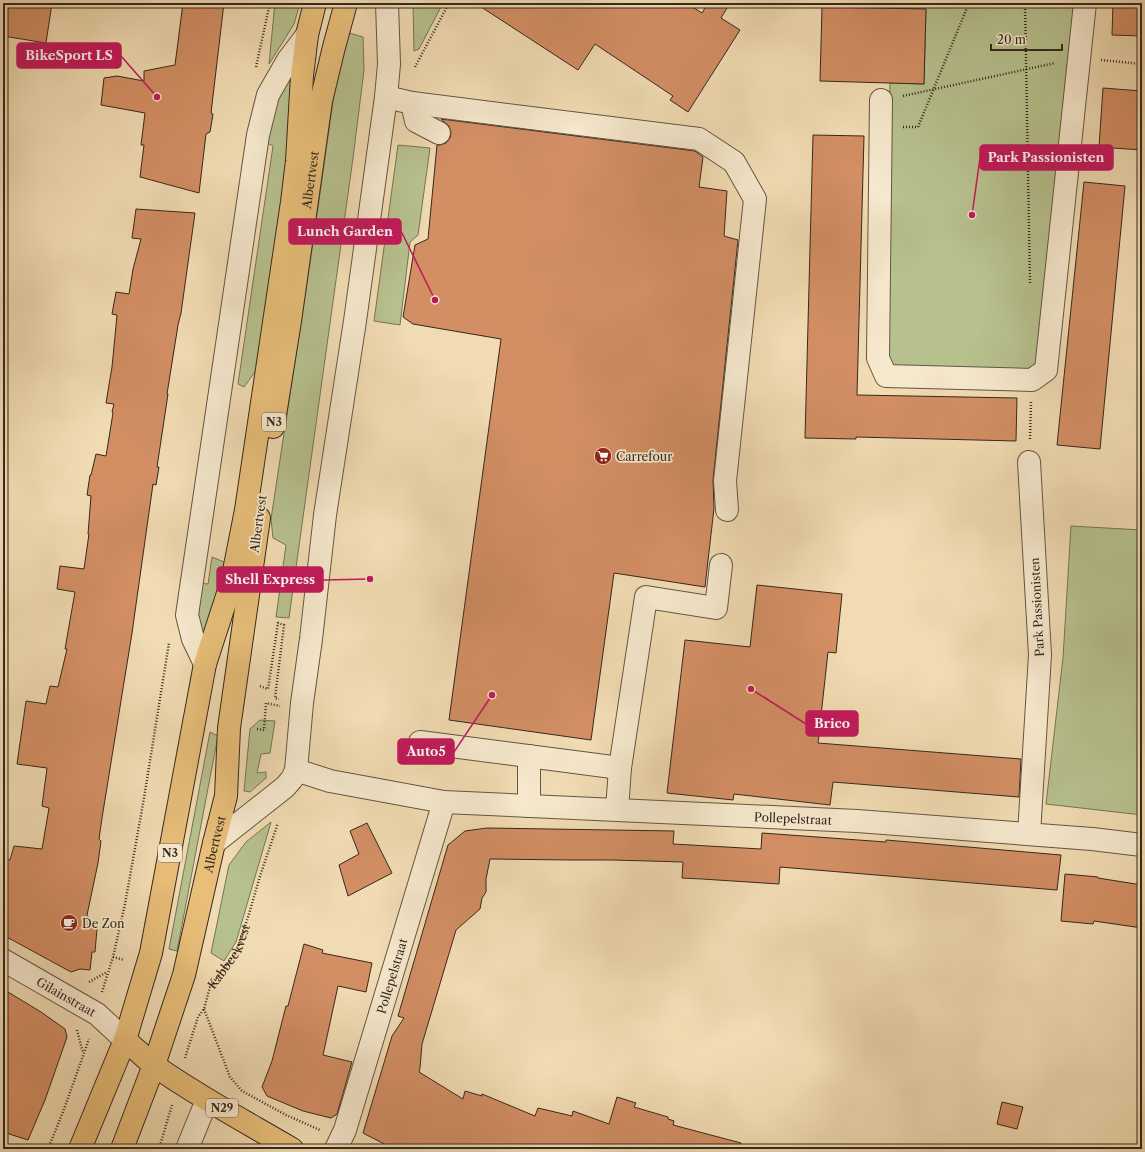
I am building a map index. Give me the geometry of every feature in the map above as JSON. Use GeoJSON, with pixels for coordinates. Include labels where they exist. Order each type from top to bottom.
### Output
{"type":"FeatureCollection","features":[{"type":"Feature","properties":{"kind":"main road","name":"Albertvest"},"geometry":{"type":"LineString","coordinates":[[125,1040],[151,953],[205,664],[232,581],[246,510],[293,195],[297,161],[302,76],[307,35],[315,3]]}},
{"type":"Feature","properties":{"kind":"main road","name":"Albertvest"},"geometry":{"type":"LineString","coordinates":[[154,1065],[184,975],[226,796],[229,728],[260,509],[290,321],[322,101],[346,3]]}},
{"type":"Feature","properties":{"kind":"main road","name":"N29"},"geometry":{"type":"LineString","coordinates":[[125,1040],[154,1065],[207,1100],[292,1149]]}},
{"type":"Feature","properties":{"kind":"main road","name":"N3"},"geometry":{"type":"LineString","coordinates":[[80,1149],[125,1040]]}},
{"type":"Feature","properties":{"kind":"main road","name":"N3"},"geometry":{"type":"LineString","coordinates":[[122,1149],[154,1065]]}},
{"type":"Feature","properties":{"kind":"street"},"geometry":{"type":"LineString","coordinates":[[214,843],[291,778],[311,638],[326,515],[386,97],[389,64],[387,3]]}},
{"type":"Feature","properties":{"kind":"street"},"geometry":{"type":"LineString","coordinates":[[881,100],[878,358],[886,376],[1032,380],[1046,370],[1085,3]]}},
{"type":"Feature","properties":{"kind":"street","name":"Albertvest"},"geometry":{"type":"LineString","coordinates":[[205,664],[193,639],[187,615],[258,135],[268,95],[288,60],[307,35]]}},
{"type":"Feature","properties":{"kind":"street"},"geometry":{"type":"LineString","coordinates":[[386,97],[412,103],[699,139],[734,162],[755,199],[725,481],[727,510]]}},
{"type":"Feature","properties":{"kind":"street"},"geometry":{"type":"LineString","coordinates":[[412,103],[416,121],[439,133]]}},
{"type":"Feature","properties":{"kind":"street","name":"Park Passionisten"},"geometry":{"type":"LineString","coordinates":[[1029,462],[1040,655],[1029,834]]}},
{"type":"Feature","properties":{"kind":"street"},"geometry":{"type":"LineString","coordinates":[[617,810],[620,768],[646,597],[716,608],[721,565]]}},
{"type":"Feature","properties":{"kind":"street"},"geometry":{"type":"LineString","coordinates":[[420,742],[620,768]]}},
{"type":"Feature","properties":{"kind":"street"},"geometry":{"type":"LineString","coordinates":[[529,806],[530,756]]}},
{"type":"Feature","properties":{"kind":"street","name":"Pollepelstraat"},"geometry":{"type":"LineString","coordinates":[[291,778],[330,781],[444,802],[857,821],[1092,839],[1142,845]]}},
{"type":"Feature","properties":{"kind":"street","name":"Pollepelstraat"},"geometry":{"type":"LineString","coordinates":[[339,1144],[345,1130],[444,802]]}},
{"type":"Feature","properties":{"kind":"street","name":"Gilainstraat"},"geometry":{"type":"LineString","coordinates":[[3,960],[97,1014],[125,1040]]}},
{"type":"Feature","properties":{"kind":"street"},"geometry":{"type":"LineString","coordinates":[[186,1149],[207,1100]]}},
{"type":"Feature","properties":{"kind":"path"},"geometry":{"type":"LineString","coordinates":[[415,67],[449,3]]}},
{"type":"Feature","properties":{"kind":"path"},"geometry":{"type":"LineString","coordinates":[[881,128],[918,127],[969,3]]}},
{"type":"Feature","properties":{"kind":"path"},"geometry":{"type":"LineString","coordinates":[[1025,3],[1030,285]]}},
{"type":"Feature","properties":{"kind":"path"},"geometry":{"type":"LineString","coordinates":[[881,100],[1079,58],[1142,64]]}},
{"type":"Feature","properties":{"kind":"path"},"geometry":{"type":"LineString","coordinates":[[1029,462],[1032,380]]}},
{"type":"Feature","properties":{"kind":"path"},"geometry":{"type":"LineString","coordinates":[[260,686],[268,688],[278,623],[284,624],[275,698],[283,701]]}},
{"type":"Feature","properties":{"kind":"path"},"geometry":{"type":"LineString","coordinates":[[257,728],[264,730],[266,703],[282,706]]}},
{"type":"Feature","properties":{"kind":"path","name":"Kabbeekvest"},"geometry":{"type":"LineString","coordinates":[[159,1149],[198,1017],[204,1009],[210,987],[237,950],[260,876],[280,819]]}},
{"type":"Feature","properties":{"kind":"path"},"geometry":{"type":"LineString","coordinates":[[204,1009],[230,1077],[242,1091],[339,1144]]}},
{"type":"Feature","properties":{"kind":"path"},"geometry":{"type":"LineString","coordinates":[[48,1149],[64,1112],[97,1014]]}},
{"type":"Feature","properties":{"kind":"green space"},"geometry":{"type":"Polygon","coordinates":[[[275,3],[300,3],[294,24],[269,64],[275,3]]]}},
{"type":"Feature","properties":{"kind":"green space"},"geometry":{"type":"Polygon","coordinates":[[[413,3],[443,3],[419,49],[414,51],[413,3]]]}},
{"type":"Feature","properties":{"kind":"green space"},"geometry":{"type":"Polygon","coordinates":[[[749,3],[1078,3],[1044,349],[1033,370],[893,366],[883,347],[890,83],[924,84],[926,9],[749,5],[749,3]]]}},
{"type":"Feature","properties":{"kind":"green space"},"geometry":{"type":"Polygon","coordinates":[[[349,33],[363,37],[364,70],[353,158],[289,618],[276,617],[286,545],[273,538],[271,519],[338,66],[349,33]]]}},
{"type":"Feature","properties":{"kind":"green space"},"geometry":{"type":"Polygon","coordinates":[[[296,66],[292,121],[262,362],[244,387],[238,384],[273,146],[263,141],[272,108],[296,66]]]}},
{"type":"Feature","properties":{"kind":"green space"},"geometry":{"type":"Polygon","coordinates":[[[398,145],[430,148],[418,235],[410,242],[400,325],[374,321],[398,145]]]}},
{"type":"Feature","properties":{"kind":"green space"},"geometry":{"type":"Polygon","coordinates":[[[1071,526],[1142,530],[1142,815],[1046,804],[1063,658],[1071,526]]]}},
{"type":"Feature","properties":{"kind":"green space"},"geometry":{"type":"Polygon","coordinates":[[[212,557],[229,564],[202,641],[195,610],[199,583],[208,584],[212,557]]]}},
{"type":"Feature","properties":{"kind":"green space"},"geometry":{"type":"Polygon","coordinates":[[[260,720],[275,721],[270,753],[261,754],[257,773],[266,772],[266,778],[250,792],[244,791],[250,729],[260,720]]]}},
{"type":"Feature","properties":{"kind":"green space"},"geometry":{"type":"Polygon","coordinates":[[[210,732],[218,736],[177,951],[169,949],[210,732]]]}},
{"type":"Feature","properties":{"kind":"green space"},"geometry":{"type":"Polygon","coordinates":[[[271,822],[236,942],[224,961],[211,953],[229,865],[246,842],[271,822]]]}},
{"type":"Feature","properties":{"kind":"building"},"geometry":{"type":"Polygon","coordinates":[[[3,3],[52,3],[46,43],[3,36],[3,3]]]}},
{"type":"Feature","properties":{"kind":"building"},"geometry":{"type":"Polygon","coordinates":[[[183,3],[224,3],[211,113],[213,114],[210,132],[206,134],[199,193],[140,177],[144,145],[141,145],[145,113],[101,105],[104,78],[117,76],[144,81],[144,71],[175,65],[183,3]]]}},
{"type":"Feature","properties":{"kind":"building"},"geometry":{"type":"Polygon","coordinates":[[[475,3],[686,3],[702,13],[708,3],[730,3],[721,18],[740,30],[688,112],[670,100],[673,96],[595,44],[578,70],[475,3]]]}},
{"type":"Feature","properties":{"kind":"building"},"geometry":{"type":"Polygon","coordinates":[[[1113,3],[1142,3],[1142,36],[1112,35],[1113,3]]]}},
{"type":"Feature","properties":{"kind":"building"},"geometry":{"type":"Polygon","coordinates":[[[822,7],[926,9],[924,84],[820,81],[822,7]]]}},
{"type":"Feature","properties":{"kind":"building"},"geometry":{"type":"Polygon","coordinates":[[[1103,88],[1142,91],[1142,150],[1099,147],[1103,88]]]}},
{"type":"Feature","properties":{"kind":"building","name":"Carrefour"},"geometry":{"type":"Polygon","coordinates":[[[441,119],[695,151],[703,157],[699,187],[727,191],[724,236],[738,240],[713,480],[714,508],[705,587],[614,573],[591,740],[449,720],[501,339],[413,324],[403,317],[415,245],[428,239],[437,145],[446,143],[450,138],[451,133],[449,126],[441,119]]]}},
{"type":"Feature","properties":{"kind":"building"},"geometry":{"type":"Polygon","coordinates":[[[813,135],[864,136],[857,395],[1017,398],[1016,441],[856,437],[856,439],[805,438],[813,135]]]}},
{"type":"Feature","properties":{"kind":"building"},"geometry":{"type":"Polygon","coordinates":[[[1084,182],[1125,186],[1100,449],[1057,445],[1084,182]]]}},
{"type":"Feature","properties":{"kind":"building"},"geometry":{"type":"Polygon","coordinates":[[[136,209],[195,213],[181,313],[167,394],[157,467],[159,467],[156,485],[153,484],[132,633],[102,818],[98,863],[87,915],[97,929],[95,952],[92,952],[90,970],[80,969],[71,972],[3,935],[3,859],[10,860],[14,846],[42,849],[49,808],[42,806],[47,768],[17,764],[26,701],[46,704],[50,686],[58,687],[67,649],[65,649],[75,592],[57,589],[60,566],[84,569],[89,534],[91,496],[87,495],[90,475],[96,454],[106,456],[114,404],[106,403],[112,367],[117,315],[112,314],[116,292],[129,294],[133,269],[141,239],[132,238],[136,209]]]}},
{"type":"Feature","properties":{"kind":"building"},"geometry":{"type":"Polygon","coordinates":[[[757,585],[842,594],[836,653],[828,652],[818,743],[1021,759],[1019,797],[833,782],[830,805],[734,794],[733,800],[667,793],[685,640],[750,647],[757,585]]]}},
{"type":"Feature","properties":{"kind":"building"},"geometry":{"type":"Polygon","coordinates":[[[367,823],[392,873],[348,896],[339,865],[359,854],[350,831],[367,823]]]}},
{"type":"Feature","properties":{"kind":"building"},"geometry":{"type":"Polygon","coordinates":[[[487,828],[674,831],[673,844],[761,849],[762,833],[886,842],[886,840],[1061,855],[1057,890],[780,867],[779,884],[682,878],[683,862],[490,859],[486,879],[486,892],[482,898],[480,909],[456,930],[422,1044],[419,1072],[463,1099],[465,1091],[482,1096],[482,1094],[535,1116],[538,1108],[572,1116],[573,1111],[609,1124],[617,1097],[636,1103],[634,1107],[668,1117],[668,1119],[674,1121],[673,1125],[741,1143],[740,1149],[394,1149],[363,1133],[392,1036],[404,1018],[398,1016],[448,845],[465,831],[487,828]]]}},
{"type":"Feature","properties":{"kind":"building"},"geometry":{"type":"Polygon","coordinates":[[[1065,874],[1098,877],[1142,885],[1142,928],[1094,921],[1093,924],[1061,921],[1065,874]]]}},
{"type":"Feature","properties":{"kind":"building"},"geometry":{"type":"Polygon","coordinates":[[[304,944],[323,950],[322,953],[372,963],[366,992],[338,986],[323,1055],[352,1062],[337,1114],[331,1118],[303,1111],[267,1096],[262,1087],[272,1061],[304,944]]]}},
{"type":"Feature","properties":{"kind":"building"},"geometry":{"type":"Polygon","coordinates":[[[3,989],[41,1012],[65,1029],[67,1037],[45,1100],[28,1140],[3,1132],[3,989]]]}},
{"type":"Feature","properties":{"kind":"building"},"geometry":{"type":"Polygon","coordinates":[[[1002,1102],[1023,1107],[1017,1129],[997,1124],[1002,1102]]]}},
{"type":"Feature","properties":{"kind":"place","name":"BikeSport LS"},"geometry":{"type":"Point","coordinates":[157,97]}},
{"type":"Feature","properties":{"kind":"place","name":"Park Passionisten"},"geometry":{"type":"Point","coordinates":[972,215]}},
{"type":"Feature","properties":{"kind":"place","name":"Lunch Garden"},"geometry":{"type":"Point","coordinates":[435,300]}},
{"type":"Feature","properties":{"kind":"place","name":"Carrefour"},"geometry":{"type":"Point","coordinates":[603,456]}},
{"type":"Feature","properties":{"kind":"place","name":"Shell Express"},"geometry":{"type":"Point","coordinates":[370,579]}},
{"type":"Feature","properties":{"kind":"place","name":"Brico"},"geometry":{"type":"Point","coordinates":[751,689]}},
{"type":"Feature","properties":{"kind":"place","name":"Auto5"},"geometry":{"type":"Point","coordinates":[492,695]}},
{"type":"Feature","properties":{"kind":"place","name":"De Zon"},"geometry":{"type":"Point","coordinates":[69,923]}}]}
